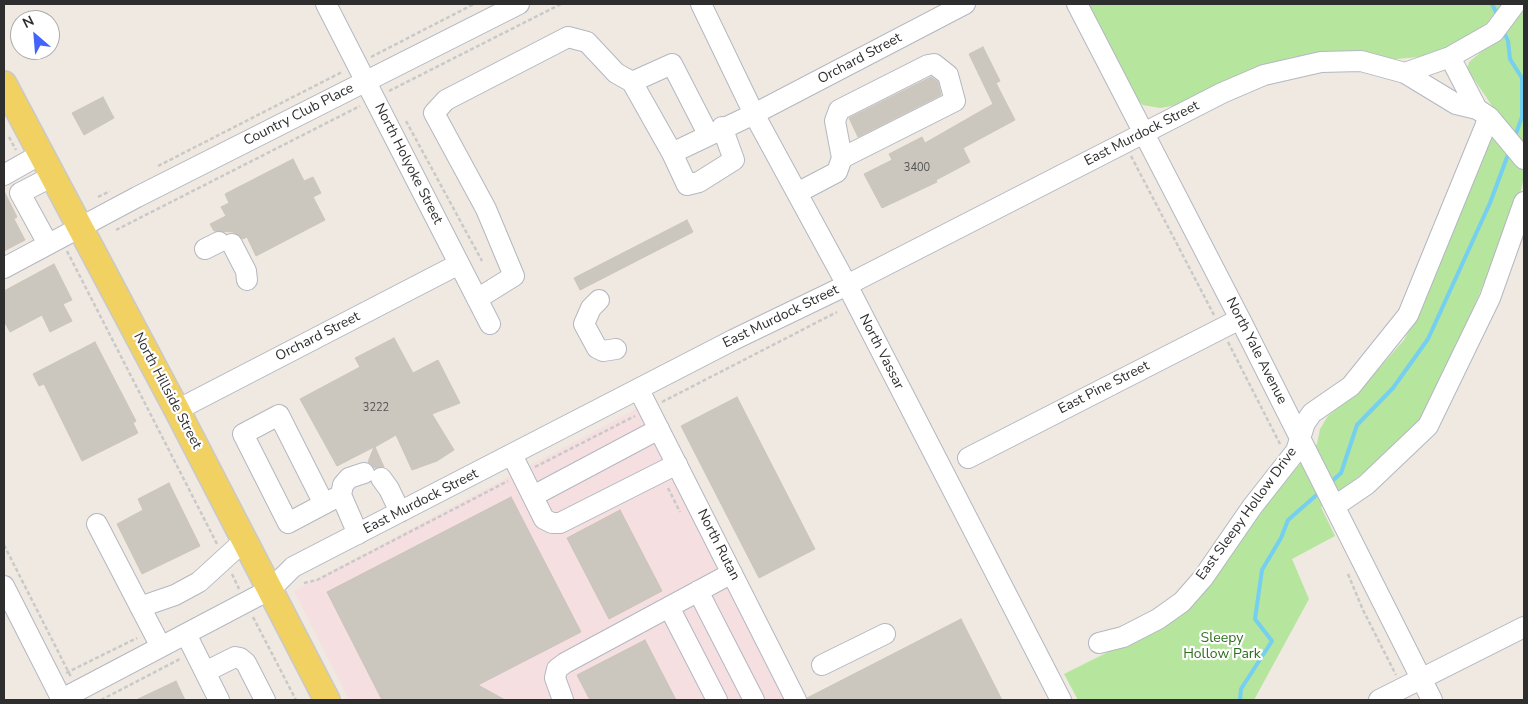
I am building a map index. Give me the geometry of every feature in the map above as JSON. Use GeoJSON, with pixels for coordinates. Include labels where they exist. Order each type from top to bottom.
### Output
{"type":"FeatureCollection","features":[{"type":"Feature","properties":{"kind":"main road","name":"North Hillside Street"},"geometry":{"type":"LineString","coordinates":[[6,96],[32,159],[53,176],[63,236],[178,410],[327,700]]}},
{"type":"Feature","properties":{"kind":"street","name":"North Holyoke Street"},"geometry":{"type":"LineString","coordinates":[[326,4],[377,87],[459,264],[490,324]]}},
{"type":"Feature","properties":{"kind":"street","name":"Country Club Place"},"geometry":{"type":"LineString","coordinates":[[4,268],[63,236],[377,87],[516,4]]}},
{"type":"Feature","properties":{"kind":"street","name":"North Vassar"},"geometry":{"type":"LineString","coordinates":[[701,4],[754,114],[847,285],[1061,700]]}},
{"type":"Feature","properties":{"kind":"street","name":"Orchard Street"},"geometry":{"type":"LineString","coordinates":[[672,153],[754,114],[965,4]]}},
{"type":"Feature","properties":{"kind":"street","name":"North Yale Avenue"},"geometry":{"type":"LineString","coordinates":[[1077,4],[1240,319],[1432,700]]}},
{"type":"Feature","properties":{"kind":"street"},"geometry":{"type":"LineString","coordinates":[[1406,73],[1450,57],[1494,32],[1513,6]]}},
{"type":"Feature","properties":{"kind":"street"},"geometry":{"type":"LineString","coordinates":[[477,299],[514,276],[486,209],[434,113],[446,100],[471,85],[568,37],[587,42],[616,73],[632,82],[672,153],[687,185],[699,182],[734,160],[672,64],[632,82]]}},
{"type":"Feature","properties":{"kind":"street"},"geometry":{"type":"LineString","coordinates":[[1450,57],[1483,113],[1521,155]]}},
{"type":"Feature","properties":{"kind":"street","name":"East Murdock Street"},"geometry":{"type":"LineString","coordinates":[[66,698],[161,647],[190,643],[271,589],[293,567],[733,340],[847,285],[1222,93],[1286,68],[1321,62],[1361,62],[1406,73],[1456,104],[1483,113]]}},
{"type":"Feature","properties":{"kind":"street"},"geometry":{"type":"LineString","coordinates":[[797,193],[837,172],[842,158],[835,121],[839,110],[928,65],[934,64],[948,75],[955,101],[842,158]]}},
{"type":"Feature","properties":{"kind":"street","name":"East Sleepy Hollow Drive"},"geometry":{"type":"LineString","coordinates":[[1099,642],[1123,638],[1158,620],[1182,602],[1202,578],[1252,507],[1296,451],[1299,436],[1312,413],[1351,386],[1408,315],[1453,200],[1483,113]]}},
{"type":"Feature","properties":{"kind":"street"},"geometry":{"type":"LineString","coordinates":[[4,175],[32,159]]}},
{"type":"Feature","properties":{"kind":"street"},"geometry":{"type":"LineString","coordinates":[[53,176],[20,193],[63,236]]}},
{"type":"Feature","properties":{"kind":"street"},"geometry":{"type":"LineString","coordinates":[[1334,504],[1366,485],[1428,426],[1490,298],[1524,202]]}},
{"type":"Feature","properties":{"kind":"street"},"geometry":{"type":"LineString","coordinates":[[219,245],[246,271],[247,280]]}},
{"type":"Feature","properties":{"kind":"street","name":"Orchard Street"},"geometry":{"type":"LineString","coordinates":[[178,410],[459,264]]}},
{"type":"Feature","properties":{"kind":"street"},"geometry":{"type":"LineString","coordinates":[[599,300],[591,308],[584,324],[597,348],[603,351],[616,349]]}},
{"type":"Feature","properties":{"kind":"street","name":"East Pine Street"},"geometry":{"type":"LineString","coordinates":[[968,458],[1240,319]]}},
{"type":"Feature","properties":{"kind":"street","name":"North Rutan"},"geometry":{"type":"LineString","coordinates":[[639,390],[796,700]]}},
{"type":"Feature","properties":{"kind":"street"},"geometry":{"type":"LineString","coordinates":[[358,534],[333,500],[279,415],[243,434],[288,523],[333,500],[349,478],[373,475],[389,489],[400,512]]}},
{"type":"Feature","properties":{"kind":"street"},"geometry":{"type":"LineString","coordinates":[[533,496],[659,430]]}},
{"type":"Feature","properties":{"kind":"street"},"geometry":{"type":"LineString","coordinates":[[512,455],[544,519],[552,523],[560,523],[676,464]]}},
{"type":"Feature","properties":{"kind":"street"},"geometry":{"type":"LineString","coordinates":[[97,524],[161,647]]}},
{"type":"Feature","properties":{"kind":"street"},"geometry":{"type":"LineString","coordinates":[[140,607],[175,596],[198,582],[245,540]]}},
{"type":"Feature","properties":{"kind":"street"},"geometry":{"type":"LineString","coordinates":[[563,700],[555,678],[558,669],[565,663],[732,573]]}},
{"type":"Feature","properties":{"kind":"street"},"geometry":{"type":"LineString","coordinates":[[4,586],[66,698]]}},
{"type":"Feature","properties":{"kind":"street"},"geometry":{"type":"LineString","coordinates":[[698,591],[754,700]]}},
{"type":"Feature","properties":{"kind":"street"},"geometry":{"type":"LineString","coordinates":[[669,607],[717,700]]}},
{"type":"Feature","properties":{"kind":"street"},"geometry":{"type":"LineString","coordinates":[[1379,700],[1524,626]]}},
{"type":"Feature","properties":{"kind":"street"},"geometry":{"type":"LineString","coordinates":[[822,665],[885,634]]}},
{"type":"Feature","properties":{"kind":"street"},"geometry":{"type":"LineString","coordinates":[[190,643],[219,700]]}},
{"type":"Feature","properties":{"kind":"street"},"geometry":{"type":"LineString","coordinates":[[205,672],[235,657],[240,658],[246,663],[265,700]]}},
{"type":"Feature","properties":{"kind":"path"},"geometry":{"type":"LineString","coordinates":[[116,230],[377,87],[474,4]]}},
{"type":"Feature","properties":{"kind":"path"},"geometry":{"type":"LineString","coordinates":[[151,170],[377,87],[561,4]]}},
{"type":"Feature","properties":{"kind":"path"},"geometry":{"type":"LineString","coordinates":[[404,116],[482,260]]}},
{"type":"Feature","properties":{"kind":"path"},"geometry":{"type":"LineString","coordinates":[[8,135],[32,159]]}},
{"type":"Feature","properties":{"kind":"path"},"geometry":{"type":"LineString","coordinates":[[1125,143],[1288,461]]}},
{"type":"Feature","properties":{"kind":"path"},"geometry":{"type":"LineString","coordinates":[[98,197],[116,188]]}},
{"type":"Feature","properties":{"kind":"path"},"geometry":{"type":"LineString","coordinates":[[63,236],[239,589]]}},
{"type":"Feature","properties":{"kind":"path"},"geometry":{"type":"LineString","coordinates":[[304,583],[316,580],[837,312]]}},
{"type":"Feature","properties":{"kind":"path"},"geometry":{"type":"LineString","coordinates":[[4,545],[66,698]]}},
{"type":"Feature","properties":{"kind":"path"},"geometry":{"type":"LineString","coordinates":[[1346,569],[1363,610],[1403,689]]}},
{"type":"Feature","properties":{"kind":"path"},"geometry":{"type":"LineString","coordinates":[[254,620],[296,700]]}},
{"type":"Feature","properties":{"kind":"path"},"geometry":{"type":"LineString","coordinates":[[101,700],[190,643]]}},
{"type":"Feature","properties":{"kind":"shaded area"},"geometry":{"type":"Polygon","coordinates":[[[653,400],[805,700],[349,700],[294,591],[653,400]]]}},
{"type":"Feature","properties":{"kind":"green space"},"geometry":{"type":"Polygon","coordinates":[[[1086,4],[1502,4],[1487,23],[1468,38],[1441,52],[1419,57],[1396,59],[1317,53],[1289,58],[1257,68],[1178,105],[1160,108],[1143,105],[1132,95],[1086,4]]]}},
{"type":"Feature","properties":{"kind":"green space","name":"Sleepy Hollow Park"},"geometry":{"type":"Polygon","coordinates":[[[1524,5],[1524,177],[1520,194],[1448,371],[1417,426],[1405,439],[1321,507],[1335,536],[1292,559],[1309,599],[1254,700],[1078,700],[1064,674],[1140,636],[1261,510],[1317,444],[1320,429],[1328,416],[1359,391],[1404,340],[1416,318],[1497,113],[1467,69],[1469,62],[1504,33],[1524,5]]]}},
{"type":"Feature","properties":{"kind":"building"},"geometry":{"type":"Polygon","coordinates":[[[983,47],[1000,81],[996,83],[1015,120],[963,148],[970,162],[936,180],[937,182],[882,208],[864,174],[892,160],[889,154],[922,137],[925,143],[993,104],[969,54],[983,47]]]}},
{"type":"Feature","properties":{"kind":"building"},"geometry":{"type":"Polygon","coordinates":[[[931,77],[938,82],[941,95],[858,137],[849,118],[931,77]]]}},
{"type":"Feature","properties":{"kind":"building"},"geometry":{"type":"Polygon","coordinates":[[[103,97],[114,118],[84,135],[72,113],[103,97]]]}},
{"type":"Feature","properties":{"kind":"building"},"geometry":{"type":"Polygon","coordinates":[[[293,159],[304,181],[313,177],[321,193],[313,197],[325,220],[256,256],[247,237],[243,239],[233,232],[214,231],[210,224],[226,216],[221,207],[229,203],[225,194],[293,159]]]}},
{"type":"Feature","properties":{"kind":"building"},"geometry":{"type":"Polygon","coordinates":[[[4,191],[17,217],[14,219],[25,240],[4,251],[4,191]]]}},
{"type":"Feature","properties":{"kind":"building"},"geometry":{"type":"Polygon","coordinates":[[[687,220],[693,232],[580,290],[574,278],[687,220]]]}},
{"type":"Feature","properties":{"kind":"building"},"geometry":{"type":"Polygon","coordinates":[[[54,264],[72,300],[63,304],[72,321],[50,332],[42,315],[10,332],[4,321],[4,291],[54,264]]]}},
{"type":"Feature","properties":{"kind":"building"},"geometry":{"type":"Polygon","coordinates":[[[394,338],[413,373],[438,360],[460,403],[432,414],[454,450],[437,461],[412,470],[396,435],[375,447],[384,467],[375,468],[368,462],[374,447],[337,466],[300,399],[360,367],[355,358],[394,338]]]}},
{"type":"Feature","properties":{"kind":"building"},"geometry":{"type":"Polygon","coordinates":[[[95,342],[136,421],[133,423],[138,433],[82,461],[44,384],[39,386],[33,374],[95,342]]]}},
{"type":"Feature","properties":{"kind":"building"},"geometry":{"type":"Polygon","coordinates":[[[737,397],[815,549],[759,578],[681,426],[737,397]]]}},
{"type":"Feature","properties":{"kind":"building"},"geometry":{"type":"Polygon","coordinates":[[[169,483],[200,546],[142,574],[117,524],[143,510],[138,499],[169,483]]]}},
{"type":"Feature","properties":{"kind":"building"},"geometry":{"type":"Polygon","coordinates":[[[511,497],[581,632],[478,685],[505,700],[382,700],[327,592],[511,497]]]}},
{"type":"Feature","properties":{"kind":"building"},"geometry":{"type":"Polygon","coordinates":[[[620,510],[662,591],[609,619],[567,538],[620,510]]]}},
{"type":"Feature","properties":{"kind":"building"},"geometry":{"type":"Polygon","coordinates":[[[961,619],[1002,700],[808,700],[807,698],[961,619]]]}},
{"type":"Feature","properties":{"kind":"building"},"geometry":{"type":"Polygon","coordinates":[[[645,640],[676,700],[590,700],[577,675],[645,640]]]}},
{"type":"Feature","properties":{"kind":"building"},"geometry":{"type":"Polygon","coordinates":[[[176,681],[185,700],[136,700],[176,681]]]}},
{"type":"Feature","properties":{"kind":"waterway"},"geometry":{"type":"LineString","coordinates":[[1492,4],[1498,16]]}},
{"type":"Feature","properties":{"kind":"waterway"},"geometry":{"type":"LineString","coordinates":[[1503,30],[1508,41],[1510,59],[1522,78],[1522,117],[1514,139]]}},
{"type":"Feature","properties":{"kind":"waterway"},"geometry":{"type":"LineString","coordinates":[[1329,484],[1341,473],[1357,425],[1393,388],[1428,339],[1490,203],[1509,152]]}},
{"type":"Feature","properties":{"kind":"waterway"},"geometry":{"type":"LineString","coordinates":[[1240,700],[1241,689],[1272,641],[1255,619],[1262,570],[1281,538],[1288,520],[1320,492]]}}]}
